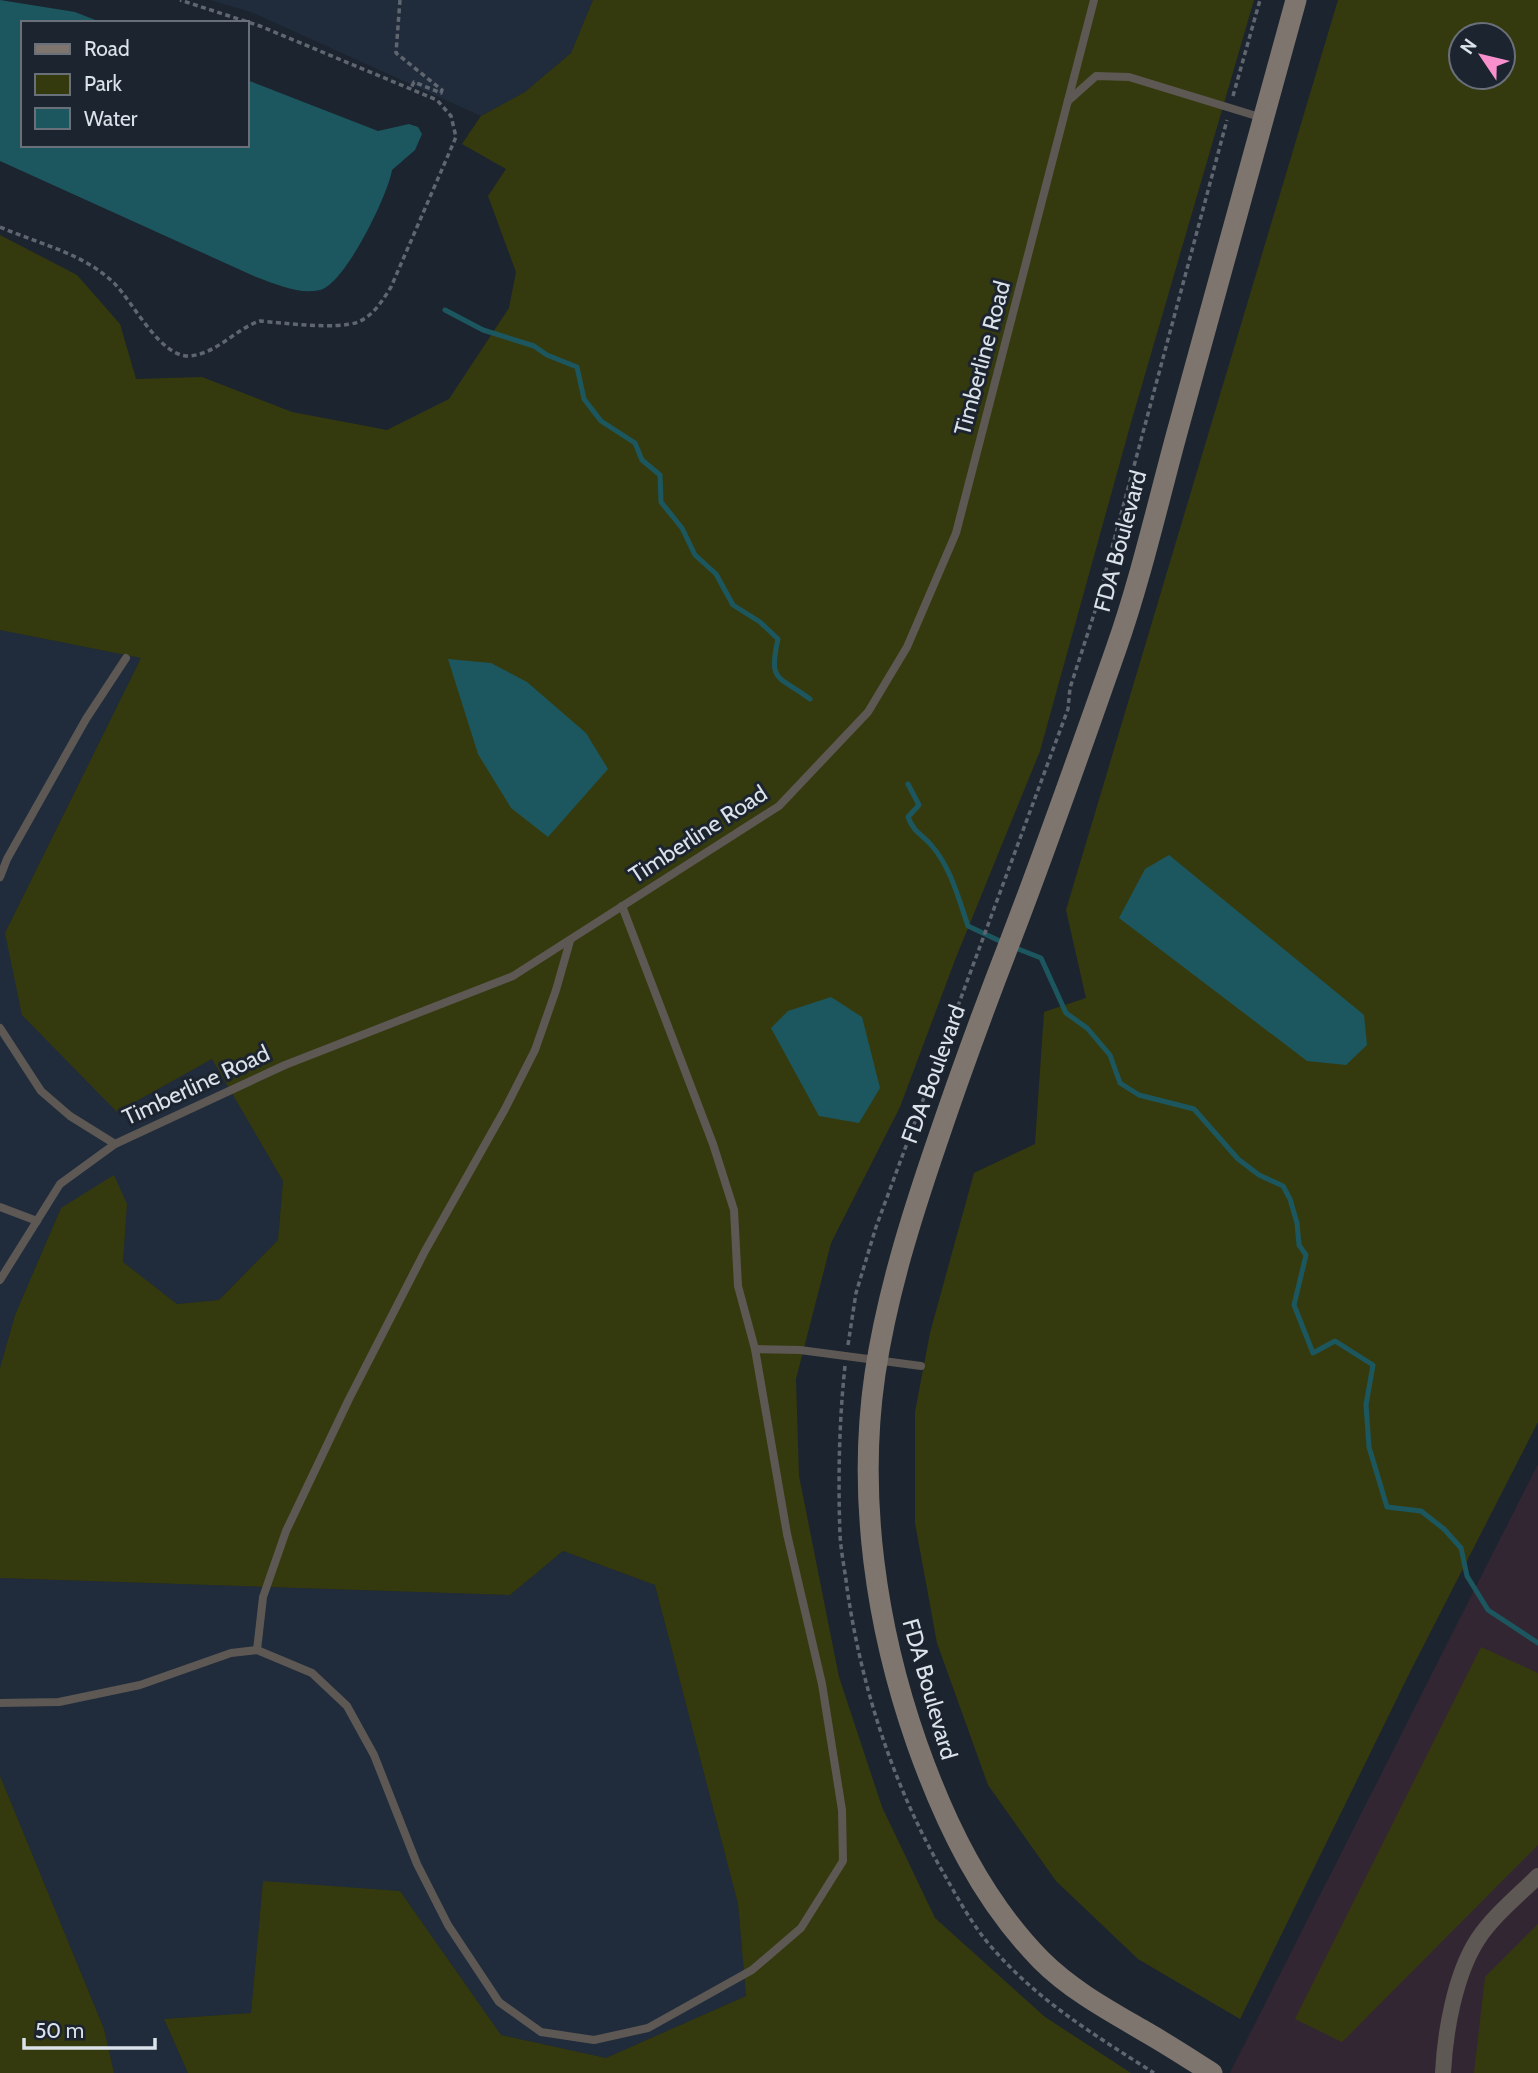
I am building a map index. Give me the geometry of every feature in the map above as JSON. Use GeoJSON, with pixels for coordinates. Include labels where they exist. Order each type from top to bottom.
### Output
{"type":"FeatureCollection","features":[{"type":"Feature","properties":{"kind":"street","name":"FDA Boulevard"},"geometry":{"type":"LineString","coordinates":[[1212,2073],[1072,1986],[1044,1963],[1018,1935],[986,1892],[932,1787],[891,1663],[879,1603],[870,1510],[870,1437],[877,1360],[887,1306],[915,1204],[971,1042],[1077,761],[1120,637],[1296,0]]}},
{"type":"Feature","properties":{"kind":"street"},"geometry":{"type":"LineString","coordinates":[[1443,2073],[1445,2034],[1472,1948],[1505,1908],[1538,1876]]}},
{"type":"Feature","properties":{"kind":"lane","name":"Timberline Road"},"geometry":{"type":"LineString","coordinates":[[37,1220],[60,1184],[115,1144],[285,1065],[513,976],[779,806],[868,712],[907,647],[956,533],[1094,0]]}},
{"type":"Feature","properties":{"kind":"lane"},"geometry":{"type":"LineString","coordinates":[[1069,101],[1096,76],[1129,77],[1263,118]]}},
{"type":"Feature","properties":{"kind":"lane"},"geometry":{"type":"LineString","coordinates":[[0,877],[7,859],[86,719],[126,658]]}},
{"type":"Feature","properties":{"kind":"lane"},"geometry":{"type":"LineString","coordinates":[[0,1703],[59,1702],[140,1685],[232,1653],[257,1650],[312,1673],[347,1706],[374,1755],[417,1864],[448,1925],[499,2002],[541,2032],[594,2040],[648,2028],[752,1970],[801,1928],[843,1861],[842,1810],[822,1684],[787,1534],[755,1349],[738,1286],[734,1210],[683,1062],[622,906]]}},
{"type":"Feature","properties":{"kind":"lane"},"geometry":{"type":"LineString","coordinates":[[257,1650],[263,1597],[286,1531],[349,1399],[425,1251],[535,1050],[570,941]]}},
{"type":"Feature","properties":{"kind":"lane"},"geometry":{"type":"LineString","coordinates":[[0,1028],[41,1091],[70,1116],[115,1144]]}},
{"type":"Feature","properties":{"kind":"lane"},"geometry":{"type":"LineString","coordinates":[[0,1280],[37,1220],[1,1209]]}},
{"type":"Feature","properties":{"kind":"lane"},"geometry":{"type":"LineString","coordinates":[[755,1349],[800,1350],[921,1366]]}},
{"type":"Feature","properties":{"kind":"path"},"geometry":{"type":"LineString","coordinates":[[180,0],[245,21]]}},
{"type":"Feature","properties":{"kind":"path"},"geometry":{"type":"LineString","coordinates":[[400,0],[396,52],[442,90],[441,93],[414,82],[411,88]]}},
{"type":"Feature","properties":{"kind":"path"},"geometry":{"type":"LineString","coordinates":[[1154,2073],[1072,2021],[1027,1984],[988,1943],[967,1914],[930,1848],[899,1784],[870,1698],[851,1615],[841,1538],[840,1416],[856,1293],[876,1227],[1068,709],[1070,688],[1095,611],[1260,0]]}},
{"type":"Feature","properties":{"kind":"path"},"geometry":{"type":"LineString","coordinates":[[0,227],[68,253],[93,266],[121,290],[167,348],[180,355],[191,356],[208,351],[260,320],[330,325],[357,322],[371,314],[391,287],[456,137],[454,125],[445,108],[437,100],[248,22]]}},
{"type":"Feature","properties":{"kind":"shaded area"},"geometry":{"type":"Polygon","coordinates":[[[210,0],[593,0],[571,53],[525,92],[481,116],[251,12],[210,0]]]}},
{"type":"Feature","properties":{"kind":"shaded area"},"geometry":{"type":"Polygon","coordinates":[[[0,630],[141,658],[5,933],[117,1112],[212,1059],[283,1181],[278,1240],[219,1300],[177,1304],[123,1262],[127,1204],[61,1208],[15,1315],[0,1368],[0,630]]]}},
{"type":"Feature","properties":{"kind":"shaded area"},"geometry":{"type":"Polygon","coordinates":[[[1538,1464],[1538,2073],[1230,2073],[1538,1464]]]}},
{"type":"Feature","properties":{"kind":"shaded area"},"geometry":{"type":"Polygon","coordinates":[[[563,1551],[655,1585],[738,1904],[746,1996],[606,2058],[501,2035],[400,1891],[263,1882],[251,2013],[164,2019],[188,2073],[114,2073],[104,2029],[0,1776],[0,1578],[510,1595],[563,1551]]]}},
{"type":"Feature","properties":{"kind":"green space"},"geometry":{"type":"Polygon","coordinates":[[[593,0],[1254,0],[1130,426],[1040,751],[955,960],[900,1107],[831,1243],[796,1379],[799,1476],[839,1677],[882,1807],[935,1918],[1045,2017],[1131,2073],[188,2073],[164,2019],[251,2013],[263,1881],[400,1891],[501,2035],[606,2058],[746,1996],[738,1904],[655,1585],[563,1551],[510,1595],[0,1578],[0,1368],[15,1315],[61,1208],[114,1175],[127,1204],[123,1262],[177,1304],[219,1300],[278,1240],[283,1181],[212,1059],[117,1112],[22,1015],[5,933],[141,658],[0,630],[0,235],[77,275],[120,324],[136,379],[202,377],[292,412],[387,430],[449,399],[509,308],[516,272],[488,196],[506,169],[462,144],[481,116],[525,92],[571,53],[593,0]]]}},
{"type":"Feature","properties":{"kind":"green space"},"geometry":{"type":"Polygon","coordinates":[[[1338,0],[1538,0],[1538,1422],[1408,1676],[1240,2019],[1138,1959],[1056,1881],[988,1785],[937,1643],[915,1523],[915,1412],[930,1333],[974,1173],[1035,1144],[1044,1012],[1086,998],[1066,910],[1338,0]]]}},
{"type":"Feature","properties":{"kind":"green space"},"geometry":{"type":"Polygon","coordinates":[[[1481,1647],[1538,1673],[1538,1845],[1342,2042],[1295,2019],[1481,1647]]]}},
{"type":"Feature","properties":{"kind":"green space"},"geometry":{"type":"Polygon","coordinates":[[[0,1776],[104,2029],[114,2073],[0,2073],[0,1776]]]}},
{"type":"Feature","properties":{"kind":"green space"},"geometry":{"type":"Polygon","coordinates":[[[1538,1924],[1538,2073],[1474,2073],[1485,1977],[1538,1924]]]}},
{"type":"Feature","properties":{"kind":"water"},"geometry":{"type":"Polygon","coordinates":[[[0,0],[75,12],[98,21],[21,21],[21,147],[248,147],[248,80],[378,131],[409,124],[418,127],[422,134],[415,150],[392,170],[383,198],[353,256],[330,284],[312,291],[280,286],[256,277],[0,161],[0,0]]]}},
{"type":"Feature","properties":{"kind":"water"},"geometry":{"type":"Polygon","coordinates":[[[448,659],[491,663],[527,682],[586,733],[608,769],[548,837],[511,808],[478,754],[448,659]]]}},
{"type":"Feature","properties":{"kind":"water"},"geometry":{"type":"Polygon","coordinates":[[[1169,855],[1364,1015],[1367,1045],[1346,1065],[1307,1061],[1119,918],[1145,869],[1169,855]]]}},
{"type":"Feature","properties":{"kind":"water"},"geometry":{"type":"Polygon","coordinates":[[[831,997],[862,1017],[880,1088],[859,1123],[819,1116],[771,1028],[788,1011],[831,997]]]}},
{"type":"Feature","properties":{"kind":"waterway"},"geometry":{"type":"LineString","coordinates":[[445,310],[483,330],[534,346],[547,355],[577,367],[584,399],[601,421],[635,443],[642,460],[660,475],[661,502],[682,528],[695,555],[716,574],[733,605],[760,622],[778,639],[774,664],[778,676],[810,699]]}},
{"type":"Feature","properties":{"kind":"waterway"},"geometry":{"type":"LineString","coordinates":[[908,784],[919,805],[908,817],[913,827],[932,846],[944,864],[954,884],[968,926],[1004,943]]}},
{"type":"Feature","properties":{"kind":"waterway"},"geometry":{"type":"LineString","coordinates":[[1013,947],[1041,958],[1066,1013],[1087,1028],[1110,1055],[1120,1083],[1139,1095],[1194,1109],[1238,1159],[1259,1175],[1283,1186],[1297,1223],[1299,1245],[1306,1255],[1294,1305],[1313,1353],[1335,1341],[1373,1365],[1366,1405],[1369,1447],[1387,1507],[1421,1511],[1444,1529],[1461,1548],[1467,1576],[1488,1610],[1538,1643]]}}]}
